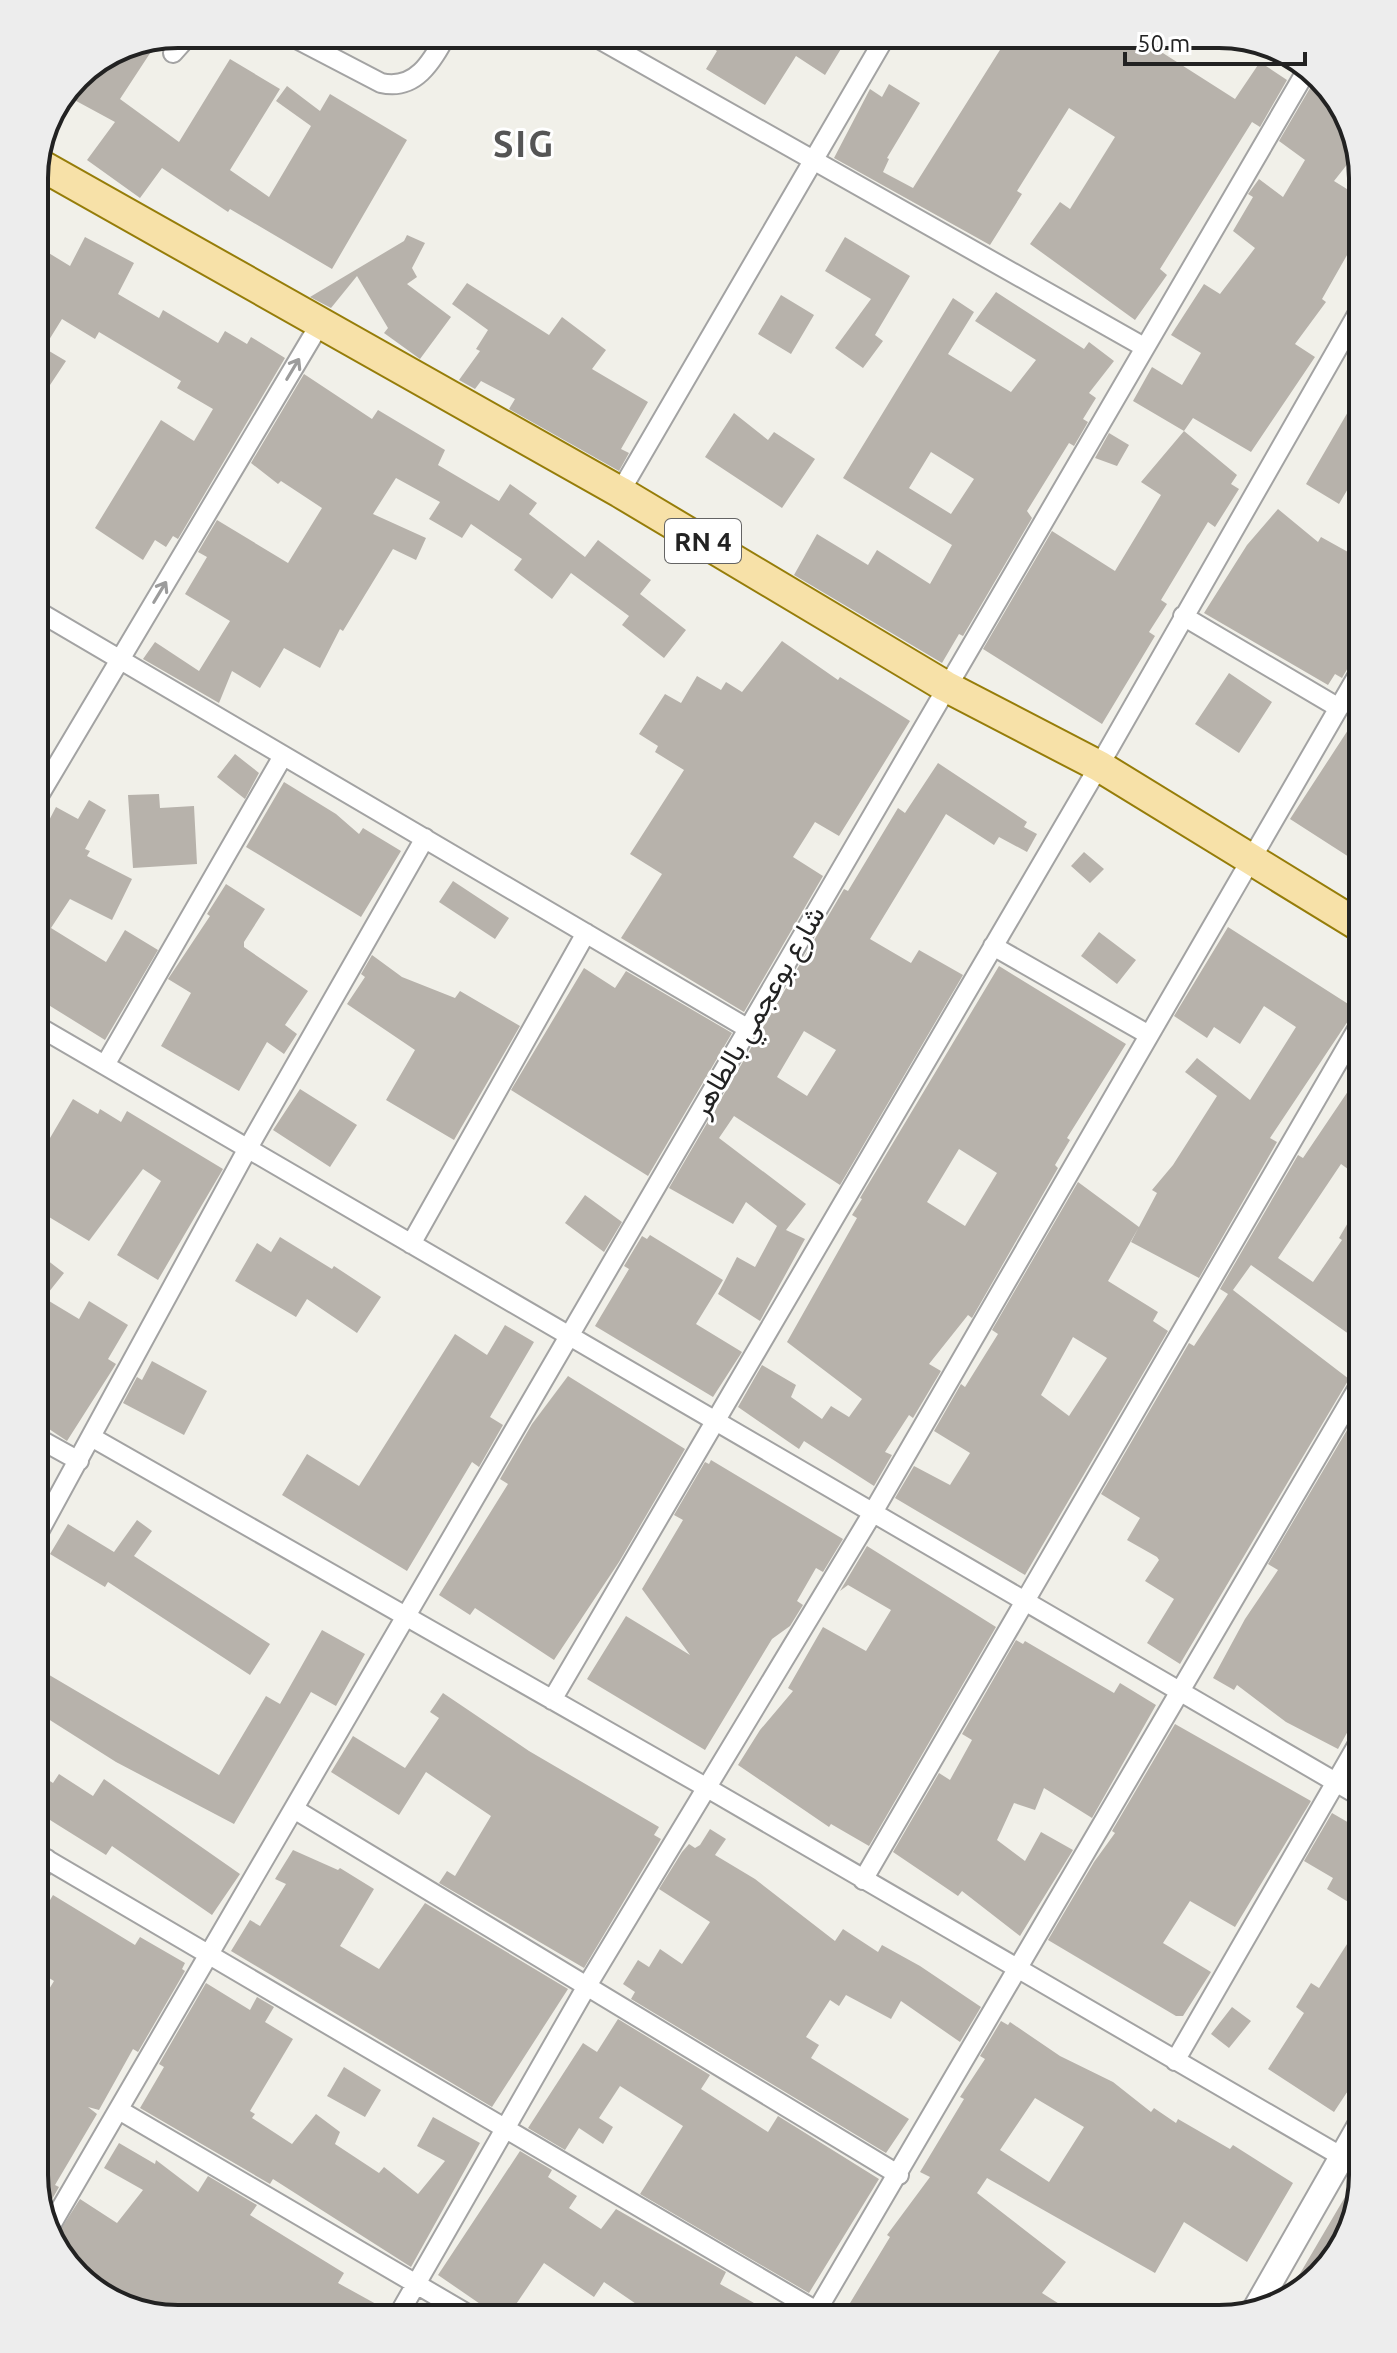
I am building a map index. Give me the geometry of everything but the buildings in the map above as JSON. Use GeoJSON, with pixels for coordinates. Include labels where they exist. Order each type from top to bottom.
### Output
{"type":"FeatureCollection","features":[{"type":"Feature","properties":{"kind":"main road","name":"RN 4"},"geometry":{"type":"LineString","coordinates":[[48,169],[620,492],[945,686],[1099,766],[1349,920]]}},
{"type":"Feature","properties":{"kind":"street"},"geometry":{"type":"LineString","coordinates":[[173,53],[177,48]]}},
{"type":"Feature","properties":{"kind":"street"},"geometry":{"type":"LineString","coordinates":[[314,48],[381,83],[395,86],[406,84],[427,67],[439,48]]}},
{"type":"Feature","properties":{"kind":"street"},"geometry":{"type":"LineString","coordinates":[[615,48],[1144,347]]}},
{"type":"Feature","properties":{"kind":"street"},"geometry":{"type":"LineString","coordinates":[[620,492],[879,48]]}},
{"type":"Feature","properties":{"kind":"street","name":"شارع بوعجمي بالطاهر"},"geometry":{"type":"LineString","coordinates":[[55,2218],[570,1337],[945,686],[1302,78]]}},
{"type":"Feature","properties":{"kind":"street"},"geometry":{"type":"LineString","coordinates":[[48,780],[321,322]]}},
{"type":"Feature","properties":{"kind":"street"},"geometry":{"type":"LineString","coordinates":[[552,1700],[1099,766],[1349,328]]}},
{"type":"Feature","properties":{"kind":"street"},"geometry":{"type":"LineString","coordinates":[[1183,616],[1339,708]]}},
{"type":"Feature","properties":{"kind":"street"},"geometry":{"type":"LineString","coordinates":[[48,617],[747,1028]]}},
{"type":"Feature","properties":{"kind":"street"},"geometry":{"type":"LineString","coordinates":[[404,2305],[588,1984],[709,1789],[872,1514],[1349,690]]}},
{"type":"Feature","properties":{"kind":"street"},"geometry":{"type":"LineString","coordinates":[[105,1065],[283,756]]}},
{"type":"Feature","properties":{"kind":"street"},"geometry":{"type":"LineString","coordinates":[[48,1516],[248,1148],[425,838]]}},
{"type":"Feature","properties":{"kind":"street"},"geometry":{"type":"LineString","coordinates":[[411,1244],[586,933]]}},
{"type":"Feature","properties":{"kind":"street"},"geometry":{"type":"LineString","coordinates":[[993,946],[1149,1035]]}},
{"type":"Feature","properties":{"kind":"street"},"geometry":{"type":"LineString","coordinates":[[48,1032],[1349,1790]]}},
{"type":"Feature","properties":{"kind":"street"},"geometry":{"type":"LineString","coordinates":[[863,1880],[1349,1043]]}},
{"type":"Feature","properties":{"kind":"street"},"geometry":{"type":"LineString","coordinates":[[826,2305],[1349,1403]]}},
{"type":"Feature","properties":{"kind":"street"},"geometry":{"type":"LineString","coordinates":[[93,1438],[709,1789],[1349,2161]]}},
{"type":"Feature","properties":{"kind":"street"},"geometry":{"type":"LineString","coordinates":[[48,1444],[79,1461]]}},
{"type":"Feature","properties":{"kind":"street"},"geometry":{"type":"LineString","coordinates":[[1175,2061],[1349,1758]]}},
{"type":"Feature","properties":{"kind":"street"},"geometry":{"type":"LineString","coordinates":[[294,1809],[588,1984],[899,2175]]}},
{"type":"Feature","properties":{"kind":"street"},"geometry":{"type":"LineString","coordinates":[[48,1859],[802,2305]]}},
{"type":"Feature","properties":{"kind":"street"},"geometry":{"type":"LineString","coordinates":[[119,2110],[451,2305]]}},
{"type":"Feature","properties":{"kind":"street"},"geometry":{"type":"LineString","coordinates":[[1261,2298],[1349,2144]]}},
{"type":"Feature","properties":{"kind":"district","name":"SIG"},"geometry":{"type":"Point","coordinates":[524,143]}}]}
